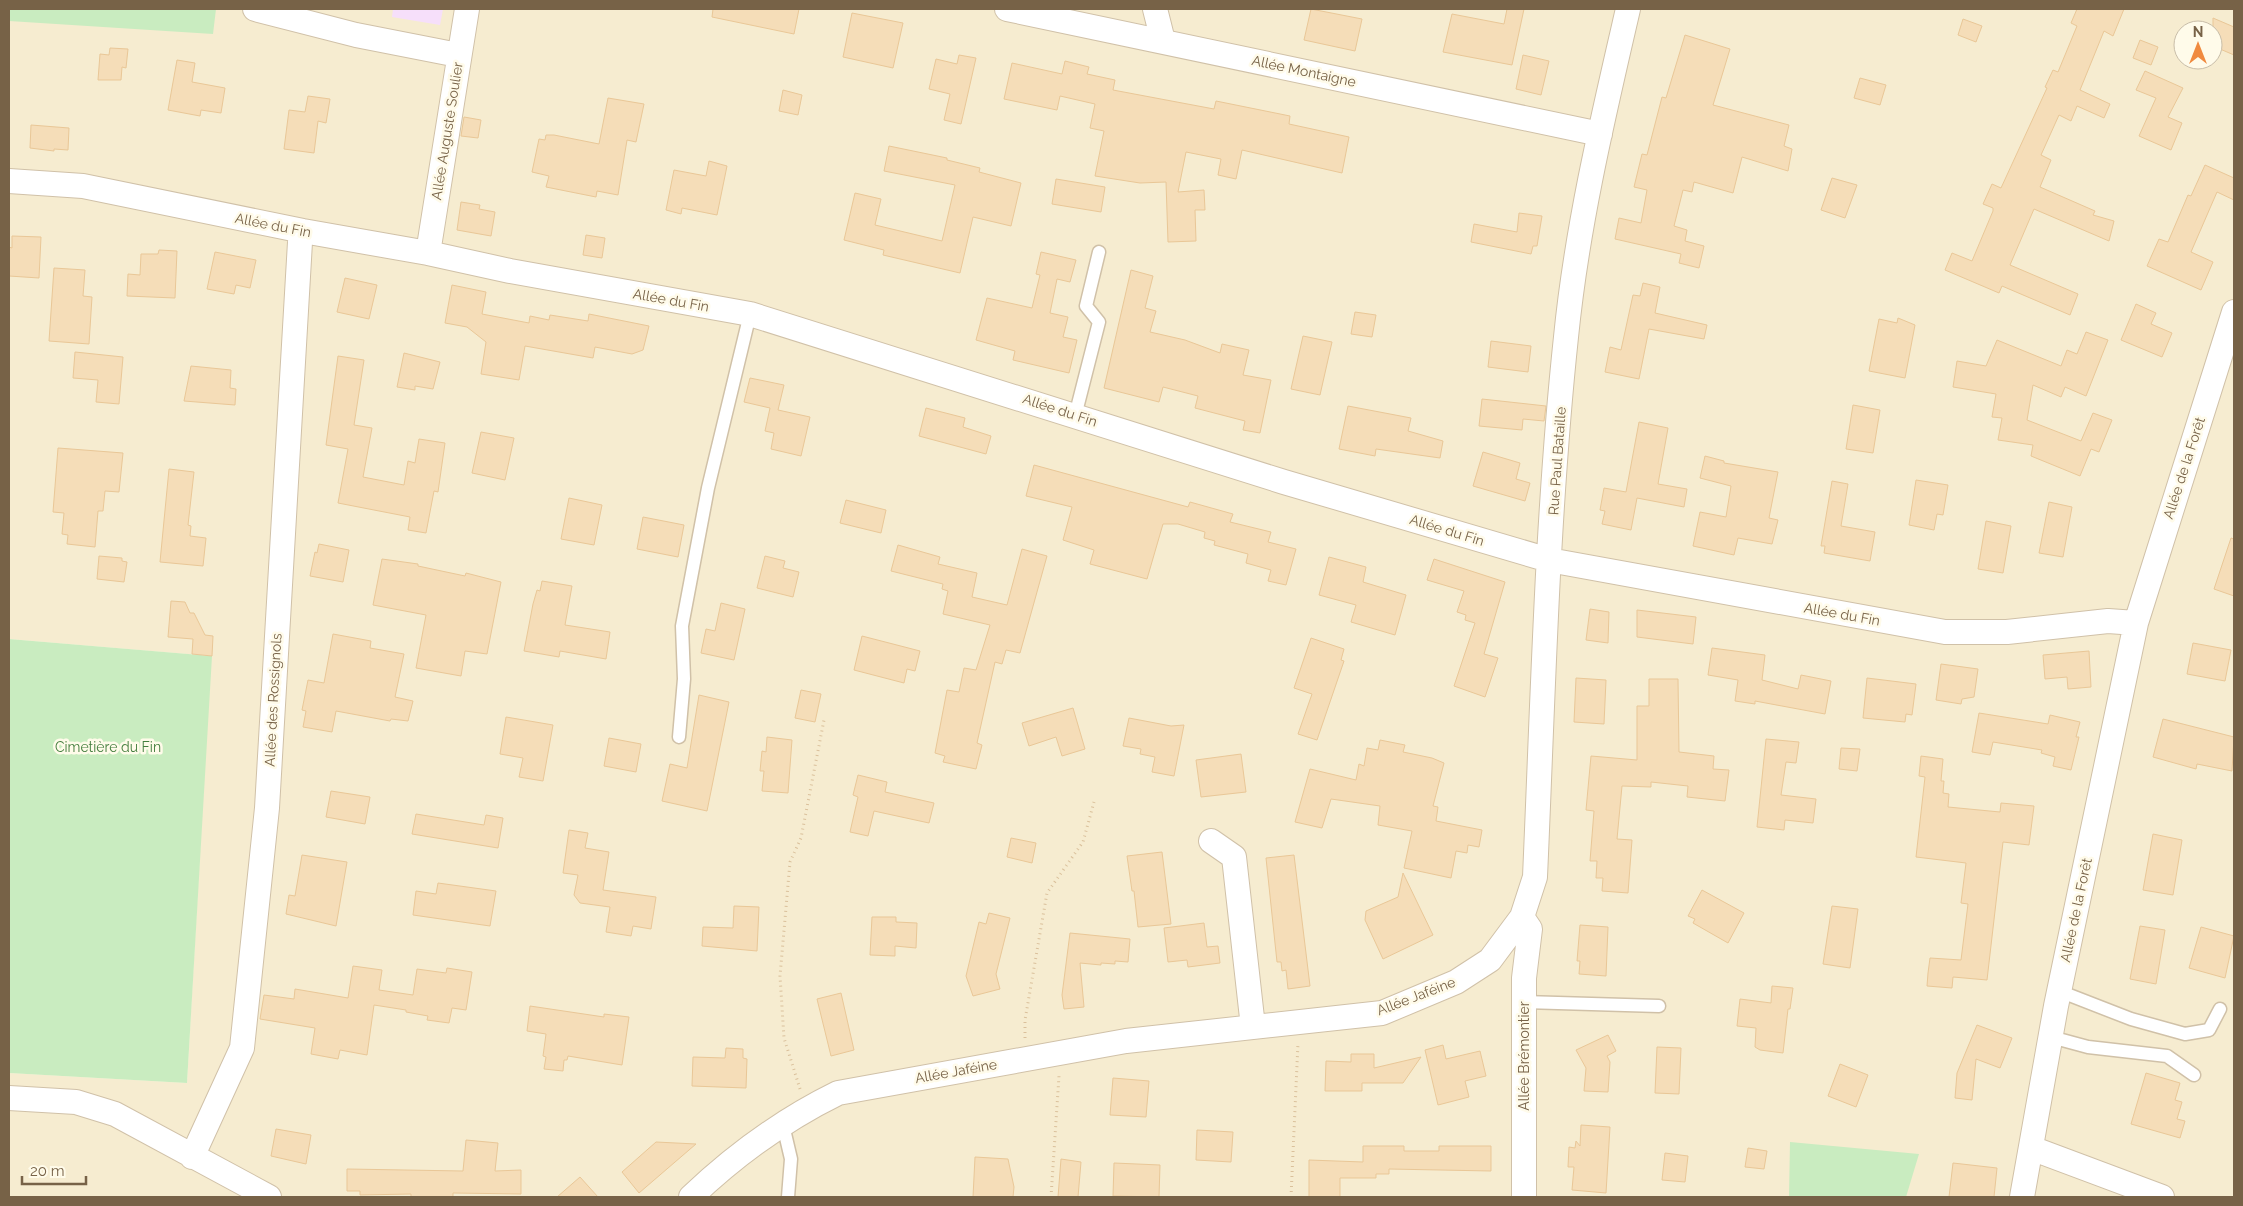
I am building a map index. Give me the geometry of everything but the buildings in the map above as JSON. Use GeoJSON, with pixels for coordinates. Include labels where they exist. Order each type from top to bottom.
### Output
{"type":"FeatureCollection","features":[{"type":"Feature","properties":{"kind":"street"},"geometry":{"type":"LineString","coordinates":[[255,9],[356,35],[458,55]]}},
{"type":"Feature","properties":{"kind":"street","name":"Allée Auguste Soulier"},"geometry":{"type":"LineString","coordinates":[[428,253],[466,9]]}},
{"type":"Feature","properties":{"kind":"street","name":"Allée Montaigne"},"geometry":{"type":"LineString","coordinates":[[1008,9],[1600,134]]}},
{"type":"Feature","properties":{"kind":"street"},"geometry":{"type":"LineString","coordinates":[[1155,9],[1163,41]]}},
{"type":"Feature","properties":{"kind":"street","name":"Rue Paul Bataille"},"geometry":{"type":"LineString","coordinates":[[1522,917],[1535,877],[1549,560],[1566,336],[1600,134],[1628,9]]}},
{"type":"Feature","properties":{"kind":"street","name":"Allée du Fin"},"geometry":{"type":"LineString","coordinates":[[9,181],[83,186],[303,231],[428,253],[510,271],[750,314],[1284,482],[1549,560],[1945,632],[2007,632],[2108,621],[2136,624]]}},
{"type":"Feature","properties":{"kind":"street","name":"Allée des Rossignols"},"geometry":{"type":"LineString","coordinates":[[192,1156],[242,1048],[266,808],[300,252],[303,231]]}},
{"type":"Feature","properties":{"kind":"street","name":"Allée de la Forêt"},"geometry":{"type":"LineString","coordinates":[[2022,1197],[2059,991],[2136,624],[2234,312]]}},
{"type":"Feature","properties":{"kind":"street"},"geometry":{"type":"LineString","coordinates":[[1211,841],[1234,857],[1253,1027]]}},
{"type":"Feature","properties":{"kind":"street","name":"Allée Jaféine"},"geometry":{"type":"LineString","coordinates":[[691,1197],[716,1173],[783,1125],[806,1109],[838,1093],[1126,1041],[1382,1013],[1456,982],[1490,960],[1522,917]]}},
{"type":"Feature","properties":{"kind":"street","name":"Allée Brémontier"},"geometry":{"type":"LineString","coordinates":[[1522,917],[1530,929],[1524,978],[1524,1197]]}},
{"type":"Feature","properties":{"kind":"street"},"geometry":{"type":"LineString","coordinates":[[1490,960],[1503,961],[1517,970],[1524,978]]}},
{"type":"Feature","properties":{"kind":"street"},"geometry":{"type":"LineString","coordinates":[[9,1098],[76,1102],[115,1114],[192,1156],[239,1190],[268,1197]]}},
{"type":"Feature","properties":{"kind":"street"},"geometry":{"type":"LineString","coordinates":[[2031,1148],[2162,1197]]}},
{"type":"Feature","properties":{"kind":"lane"},"geometry":{"type":"LineString","coordinates":[[1076,416],[1099,322],[1086,306],[1098,252]]}},
{"type":"Feature","properties":{"kind":"lane"},"geometry":{"type":"LineString","coordinates":[[679,737],[684,679],[682,626],[708,488],[750,314]]}},
{"type":"Feature","properties":{"kind":"lane"},"geometry":{"type":"LineString","coordinates":[[2059,991],[2131,1019],[2186,1034],[2209,1030],[2220,1009]]}},
{"type":"Feature","properties":{"kind":"lane"},"geometry":{"type":"LineString","coordinates":[[1524,1002],[1659,1006]]}},
{"type":"Feature","properties":{"kind":"lane"},"geometry":{"type":"LineString","coordinates":[[2051,1037],[2088,1046],[2167,1056],[2194,1075]]}},
{"type":"Feature","properties":{"kind":"lane"},"geometry":{"type":"LineString","coordinates":[[783,1125],[791,1159],[788,1197]]}},
{"type":"Feature","properties":{"kind":"path"},"geometry":{"type":"LineString","coordinates":[[806,1109],[784,1038],[780,976],[790,862],[802,838],[824,720]]}},
{"type":"Feature","properties":{"kind":"path"},"geometry":{"type":"LineString","coordinates":[[1025,1059],[1025,1020],[1047,893],[1083,842],[1094,802]]}},
{"type":"Feature","properties":{"kind":"path"},"geometry":{"type":"LineString","coordinates":[[1291,1197],[1299,1022]]}},
{"type":"Feature","properties":{"kind":"path"},"geometry":{"type":"LineString","coordinates":[[1050,1197],[1060,1053]]}},
{"type":"Feature","properties":{"kind":"shaded area"},"geometry":{"type":"Polygon","coordinates":[[[9,9],[2234,9],[2234,1197],[9,1197],[9,1073],[187,1083],[211,656],[9,639],[9,9]]]}},
{"type":"Feature","properties":{"kind":"shaded area"},"geometry":{"type":"Polygon","coordinates":[[[393,9],[443,9],[440,25],[392,17],[393,9]]]}},
{"type":"Feature","properties":{"kind":"green space"},"geometry":{"type":"Polygon","coordinates":[[[9,9],[216,9],[213,34],[9,21],[9,9]]]}},
{"type":"Feature","properties":{"kind":"green space","name":"Cimetière du Fin"},"geometry":{"type":"Polygon","coordinates":[[[9,639],[212,656],[187,1083],[9,1073],[9,639]]]}},
{"type":"Feature","properties":{"kind":"green space"},"geometry":{"type":"Polygon","coordinates":[[[1790,1142],[1919,1154],[1906,1197],[1789,1197],[1790,1142]]]}}]}
